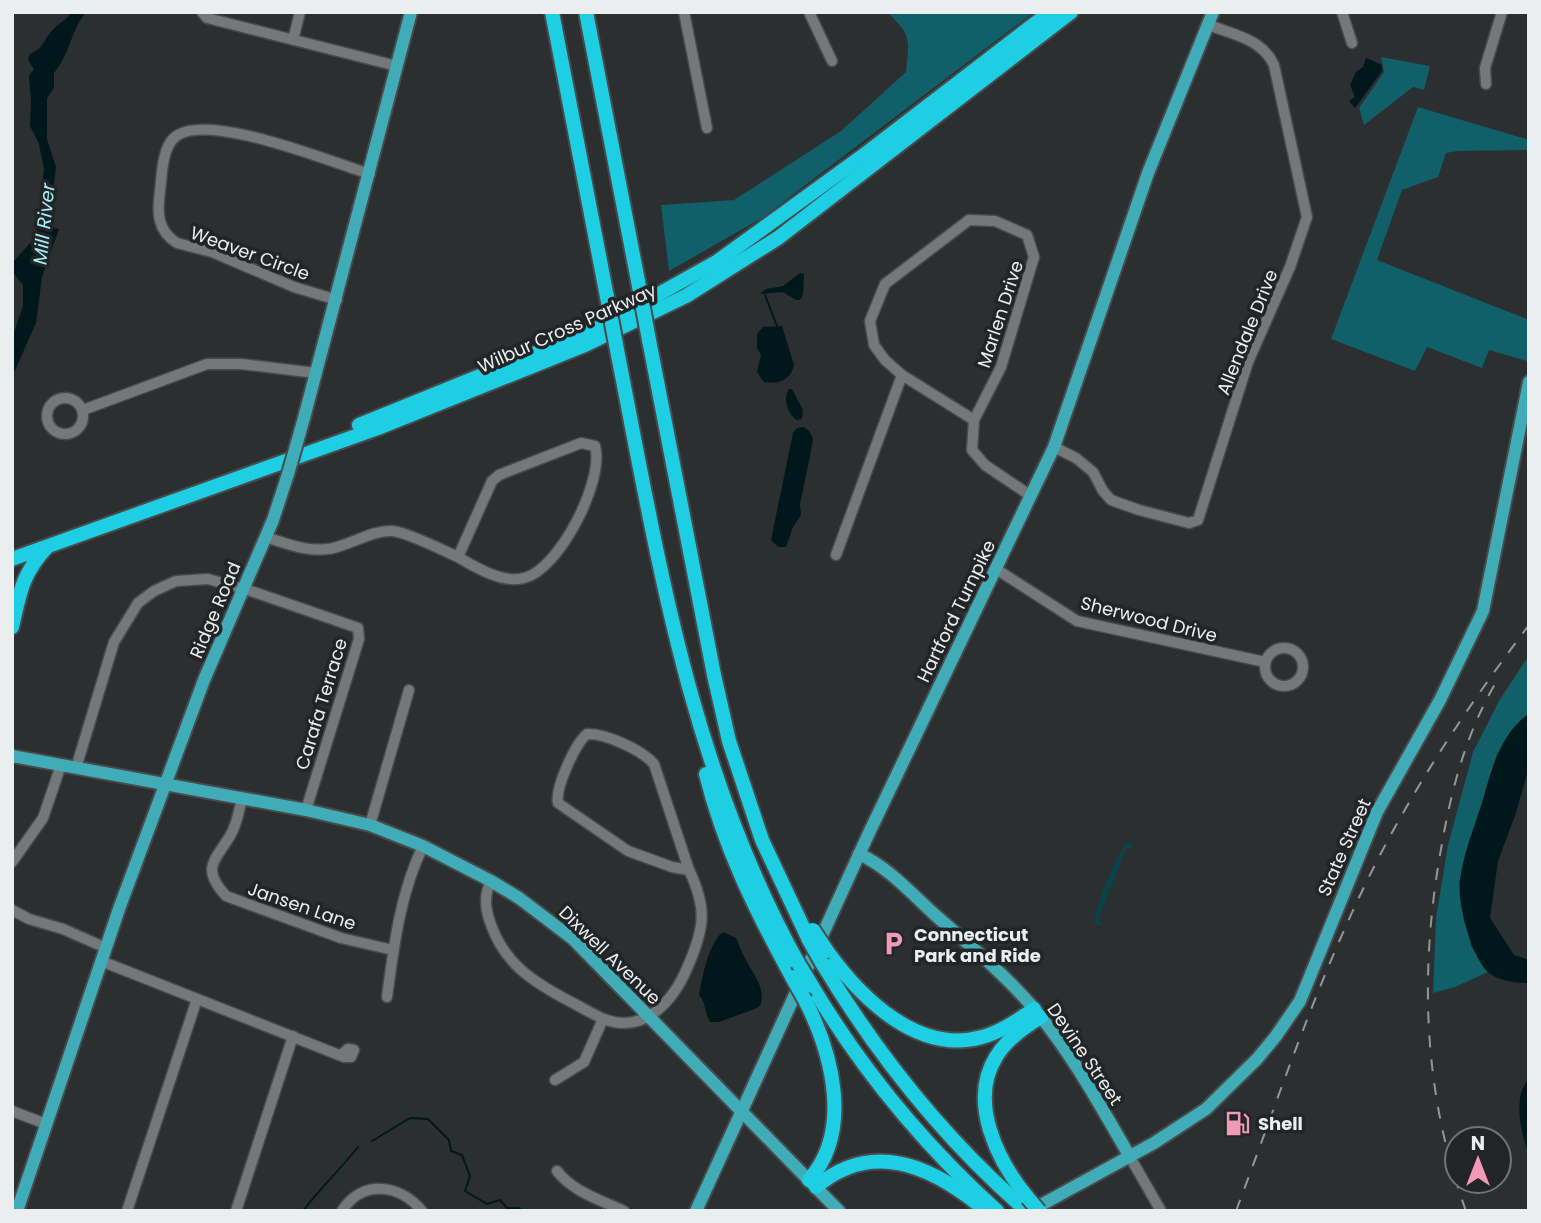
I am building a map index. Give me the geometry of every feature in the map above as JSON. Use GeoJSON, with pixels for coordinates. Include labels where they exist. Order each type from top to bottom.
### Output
{"type":"FeatureCollection","features":[{"type":"Feature","properties":{"kind":"highway"},"geometry":{"type":"LineString","coordinates":[[552,12],[669,614],[700,728],[702,757],[725,837],[758,914],[795,970],[811,986],[848,1043],[892,1100],[947,1163],[997,1211]]}},
{"type":"Feature","properties":{"kind":"highway"},"geometry":{"type":"LineString","coordinates":[[586,12],[722,716],[744,791],[771,862],[870,1038],[908,1088],[956,1143],[1026,1206],[1040,1211]]}},
{"type":"Feature","properties":{"kind":"highway","name":"Wilbur Cross Parkway"},"geometry":{"type":"LineString","coordinates":[[12,549],[368,421],[598,328],[718,261],[786,214],[1050,12]]}},
{"type":"Feature","properties":{"kind":"highway","name":"Wilbur Cross Parkway"},"geometry":{"type":"LineString","coordinates":[[12,559],[378,428],[585,345],[686,296],[778,238],[1072,12]]}},
{"type":"Feature","properties":{"kind":"highway"},"geometry":{"type":"LineString","coordinates":[[12,627],[22,587],[32,564],[49,545]]}},
{"type":"Feature","properties":{"kind":"highway"},"geometry":{"type":"LineString","coordinates":[[825,957],[876,1005],[911,1028],[936,1037],[958,1040],[982,1037],[1037,1013]]}},
{"type":"Feature","properties":{"kind":"highway"},"geometry":{"type":"LineString","coordinates":[[795,970],[824,1048],[834,1101],[827,1150],[813,1184]]}},
{"type":"Feature","properties":{"kind":"highway"},"geometry":{"type":"LineString","coordinates":[[1026,1206],[997,1151],[987,1117],[986,1088],[992,1064],[1001,1050],[1037,1013]]}},
{"type":"Feature","properties":{"kind":"highway"},"geometry":{"type":"LineString","coordinates":[[813,1184],[855,1166],[874,1162],[901,1164],[926,1170],[941,1178],[986,1211]]}},
{"type":"Feature","properties":{"kind":"main road","name":"Ridge Road"},"geometry":{"type":"LineString","coordinates":[[18,1211],[101,961],[217,647],[266,537],[288,474],[337,300],[411,12]]}},
{"type":"Feature","properties":{"kind":"main road","name":"Hartford Turnpike"},"geometry":{"type":"LineString","coordinates":[[696,1211],[859,854],[1054,447],[1148,173],[1211,19]]}},
{"type":"Feature","properties":{"kind":"main road","name":"State Street"},"geometry":{"type":"LineString","coordinates":[[1026,1206],[1130,1157],[1183,1126],[1219,1098],[1267,1047],[1300,1001],[1377,812],[1440,700],[1483,611],[1529,382]]}},
{"type":"Feature","properties":{"kind":"main road","name":"Dixwell Avenue"},"geometry":{"type":"LineString","coordinates":[[12,756],[306,810],[370,825],[423,846],[491,881],[528,904],[573,939],[839,1211]]}},
{"type":"Feature","properties":{"kind":"main road","name":"Devine Street"},"geometry":{"type":"LineString","coordinates":[[859,854],[875,862],[995,968],[1037,1013],[1068,1055],[1130,1157]]}},
{"type":"Feature","properties":{"kind":"street"},"geometry":{"type":"LineString","coordinates":[[202,12],[206,18],[397,66]]}},
{"type":"Feature","properties":{"kind":"street"},"geometry":{"type":"LineString","coordinates":[[293,40],[300,12]]}},
{"type":"Feature","properties":{"kind":"street"},"geometry":{"type":"LineString","coordinates":[[684,12],[707,128]]}},
{"type":"Feature","properties":{"kind":"street"},"geometry":{"type":"LineString","coordinates":[[809,12],[832,61]]}},
{"type":"Feature","properties":{"kind":"street"},"geometry":{"type":"LineString","coordinates":[[1342,12],[1352,43]]}},
{"type":"Feature","properties":{"kind":"street"},"geometry":{"type":"LineString","coordinates":[[1486,84],[1485,68],[1502,12]]}},
{"type":"Feature","properties":{"kind":"street","name":"Allendale Drive"},"geometry":{"type":"LineString","coordinates":[[1054,447],[1076,458],[1094,472],[1102,491],[1111,500],[1189,523],[1198,520],[1248,362],[1290,267],[1307,217],[1274,65],[1268,52],[1211,19]]}},
{"type":"Feature","properties":{"kind":"street","name":"Weaver Circle"},"geometry":{"type":"LineString","coordinates":[[337,300],[293,287],[233,260],[177,243],[169,238],[163,232],[158,211],[166,156],[173,139],[180,134],[199,130],[227,131],[250,135],[370,174]]}},
{"type":"Feature","properties":{"kind":"street","name":"Marlen Drive"},"geometry":{"type":"LineString","coordinates":[[974,420],[902,375],[884,360],[874,345],[870,321],[885,284],[969,220],[995,221],[1027,235],[1034,257],[1002,367],[974,420],[972,450],[985,465],[1031,496]]}},
{"type":"Feature","properties":{"kind":"street"},"geometry":{"type":"LineString","coordinates":[[83,410],[206,365],[241,364],[316,373]]}},
{"type":"Feature","properties":{"kind":"street"},"geometry":{"type":"LineString","coordinates":[[836,555],[902,375]]}},
{"type":"Feature","properties":{"kind":"street"},"geometry":{"type":"LineString","coordinates":[[266,537],[290,545],[320,549],[336,548],[379,532],[394,531],[458,556],[474,567],[514,579],[531,576],[559,550],[586,503],[594,481],[598,456],[596,446],[581,443],[499,475],[492,481],[458,556]]}},
{"type":"Feature","properties":{"kind":"street","name":"Sherwood Drive"},"geometry":{"type":"LineString","coordinates":[[996,569],[1076,621],[1265,662]]}},
{"type":"Feature","properties":{"kind":"street","name":"Carafa Terrace"},"geometry":{"type":"LineString","coordinates":[[76,768],[114,642],[138,603],[154,591],[176,581],[208,579],[358,628],[359,639],[306,810]]}},
{"type":"Feature","properties":{"kind":"street"},"geometry":{"type":"LineString","coordinates":[[370,825],[409,690]]}},
{"type":"Feature","properties":{"kind":"street"},"geometry":{"type":"LineString","coordinates":[[491,881],[485,895],[490,921],[501,948],[515,966],[539,985],[603,1019],[630,1023],[650,1017],[671,998],[679,986],[700,934],[703,913],[698,889],[689,870],[654,764],[642,752],[598,735],[587,734],[579,742],[560,784],[558,803],[628,850],[672,867],[689,870]]}},
{"type":"Feature","properties":{"kind":"street"},"geometry":{"type":"LineString","coordinates":[[12,862],[43,818],[61,765]]}},
{"type":"Feature","properties":{"kind":"street","name":"Jansen Lane"},"geometry":{"type":"LineString","coordinates":[[242,798],[234,827],[216,853],[212,867],[213,881],[226,895],[341,938],[393,950]]}},
{"type":"Feature","properties":{"kind":"street"},"geometry":{"type":"LineString","coordinates":[[387,997],[401,905],[423,846]]}},
{"type":"Feature","properties":{"kind":"street"},"geometry":{"type":"LineString","coordinates":[[12,910],[106,948]]}},
{"type":"Feature","properties":{"kind":"street"},"geometry":{"type":"LineString","coordinates":[[101,961],[341,1055]]}},
{"type":"Feature","properties":{"kind":"street"},"geometry":{"type":"LineString","coordinates":[[127,1211],[197,999]]}},
{"type":"Feature","properties":{"kind":"street"},"geometry":{"type":"LineString","coordinates":[[555,1080],[584,1062],[603,1019]]}},
{"type":"Feature","properties":{"kind":"street"},"geometry":{"type":"LineString","coordinates":[[236,1211],[293,1036]]}},
{"type":"Feature","properties":{"kind":"street"},"geometry":{"type":"LineString","coordinates":[[12,1111],[46,1124]]}},
{"type":"Feature","properties":{"kind":"street","name":"Devine Street"},"geometry":{"type":"LineString","coordinates":[[1130,1157],[1161,1211]]}},
{"type":"Feature","properties":{"kind":"street"},"geometry":{"type":"LineString","coordinates":[[557,1171],[576,1188],[624,1211]]}},
{"type":"Feature","properties":{"kind":"street"},"geometry":{"type":"LineString","coordinates":[[342,1211],[353,1197],[371,1188],[385,1188],[408,1196],[422,1211]]}},
{"type":"Feature","properties":{"kind":"shaded area"},"geometry":{"type":"Polygon","coordinates":[[[887,12],[1034,12],[762,218],[669,271],[661,205],[734,200],[841,131],[906,72],[907,38],[887,12]]]}},
{"type":"Feature","properties":{"kind":"shaded area"},"geometry":{"type":"Polygon","coordinates":[[[1381,57],[1430,66],[1424,90],[1413,87],[1364,125],[1359,108],[1384,72],[1381,57]]]}},
{"type":"Feature","properties":{"kind":"shaded area"},"geometry":{"type":"Polygon","coordinates":[[[1418,107],[1529,140],[1529,150],[1446,153],[1438,177],[1402,190],[1377,260],[1529,320],[1527,361],[1489,350],[1482,368],[1427,347],[1415,371],[1331,339],[1418,107]]]}},
{"type":"Feature","properties":{"kind":"shaded area"},"geometry":{"type":"Polygon","coordinates":[[[1529,655],[1529,714],[1522,719],[1497,754],[1459,883],[1471,946],[1488,972],[1455,987],[1433,993],[1436,918],[1448,845],[1473,752],[1499,701],[1529,655]]]}},
{"type":"Feature","properties":{"kind":"shaded area"},"geometry":{"type":"Polygon","coordinates":[[[1129,842],[1133,843],[1131,848],[1126,848],[1112,885],[1116,888],[1111,886],[1098,920],[1102,926],[1094,923],[1108,880],[1129,842]]]}},
{"type":"Feature","properties":{"kind":"water","name":"Mill River"},"geometry":{"type":"Polygon","coordinates":[[[72,12],[86,12],[54,73],[54,88],[47,98],[47,139],[56,167],[49,227],[59,229],[42,277],[36,323],[12,377],[12,338],[23,306],[23,285],[14,274],[12,263],[33,240],[38,227],[44,169],[39,144],[30,126],[29,76],[34,69],[28,60],[30,54],[41,47],[52,30],[72,12]]]}},
{"type":"Feature","properties":{"kind":"water"},"geometry":{"type":"Polygon","coordinates":[[[1366,58],[1382,65],[1382,71],[1355,108],[1349,101],[1355,97],[1350,85],[1366,58]]]}},
{"type":"Feature","properties":{"kind":"water"},"geometry":{"type":"Polygon","coordinates":[[[800,273],[804,274],[800,300],[783,292],[760,294],[766,289],[783,286],[800,273]]]}},
{"type":"Feature","properties":{"kind":"water"},"geometry":{"type":"Polygon","coordinates":[[[782,326],[794,365],[787,378],[774,383],[764,382],[757,372],[761,355],[757,348],[757,334],[763,327],[782,326]]]}},
{"type":"Feature","properties":{"kind":"water"},"geometry":{"type":"Polygon","coordinates":[[[789,389],[792,389],[803,410],[802,419],[796,420],[788,410],[786,397],[789,389]]]}},
{"type":"Feature","properties":{"kind":"water"},"geometry":{"type":"Polygon","coordinates":[[[804,427],[813,438],[800,504],[801,515],[793,527],[786,547],[778,547],[771,540],[793,433],[797,428],[804,427]]]}},
{"type":"Feature","properties":{"kind":"water"},"geometry":{"type":"Polygon","coordinates":[[[1529,714],[1529,767],[1498,861],[1490,918],[1514,955],[1529,960],[1529,983],[1497,978],[1482,964],[1467,929],[1460,881],[1466,851],[1493,766],[1504,742],[1519,722],[1529,714]]]}},
{"type":"Feature","properties":{"kind":"water"},"geometry":{"type":"Polygon","coordinates":[[[723,932],[736,938],[760,986],[761,1004],[757,1008],[719,1022],[710,1022],[699,995],[710,952],[723,932]]]}},
{"type":"Feature","properties":{"kind":"water"},"geometry":{"type":"Polygon","coordinates":[[[1529,1079],[1529,1154],[1523,1136],[1519,1105],[1524,1086],[1529,1079]]]}},
{"type":"Feature","properties":{"kind":"waterway"},"geometry":{"type":"LineString","coordinates":[[765,295],[777,326]]}},
{"type":"Feature","properties":{"kind":"waterway"},"geometry":{"type":"LineString","coordinates":[[372,1141],[410,1118],[428,1119],[449,1140],[451,1151],[462,1155],[470,1176],[465,1191],[487,1204],[500,1200],[507,1208],[519,1208],[522,1211]]}},
{"type":"Feature","properties":{"kind":"waterway"},"geometry":{"type":"LineString","coordinates":[[303,1211],[358,1147]]}},
{"type":"Feature","properties":{"kind":"railway"},"geometry":{"type":"LineString","coordinates":[[1236,1211],[1313,1006],[1346,925],[1382,850],[1441,751],[1529,625]]}},
{"type":"Feature","properties":{"kind":"railway"},"geometry":{"type":"LineString","coordinates":[[1466,1211],[1452,1167],[1433,1077],[1429,1032],[1430,941],[1434,895],[1449,806],[1467,744],[1495,684]]}},
{"type":"Feature","properties":{"kind":"place","name":"Connecticut Park and Ride"},"geometry":{"type":"Point","coordinates":[894,944]}},
{"type":"Feature","properties":{"kind":"place","name":"Shell"},"geometry":{"type":"Point","coordinates":[1238,1123]}}]}
